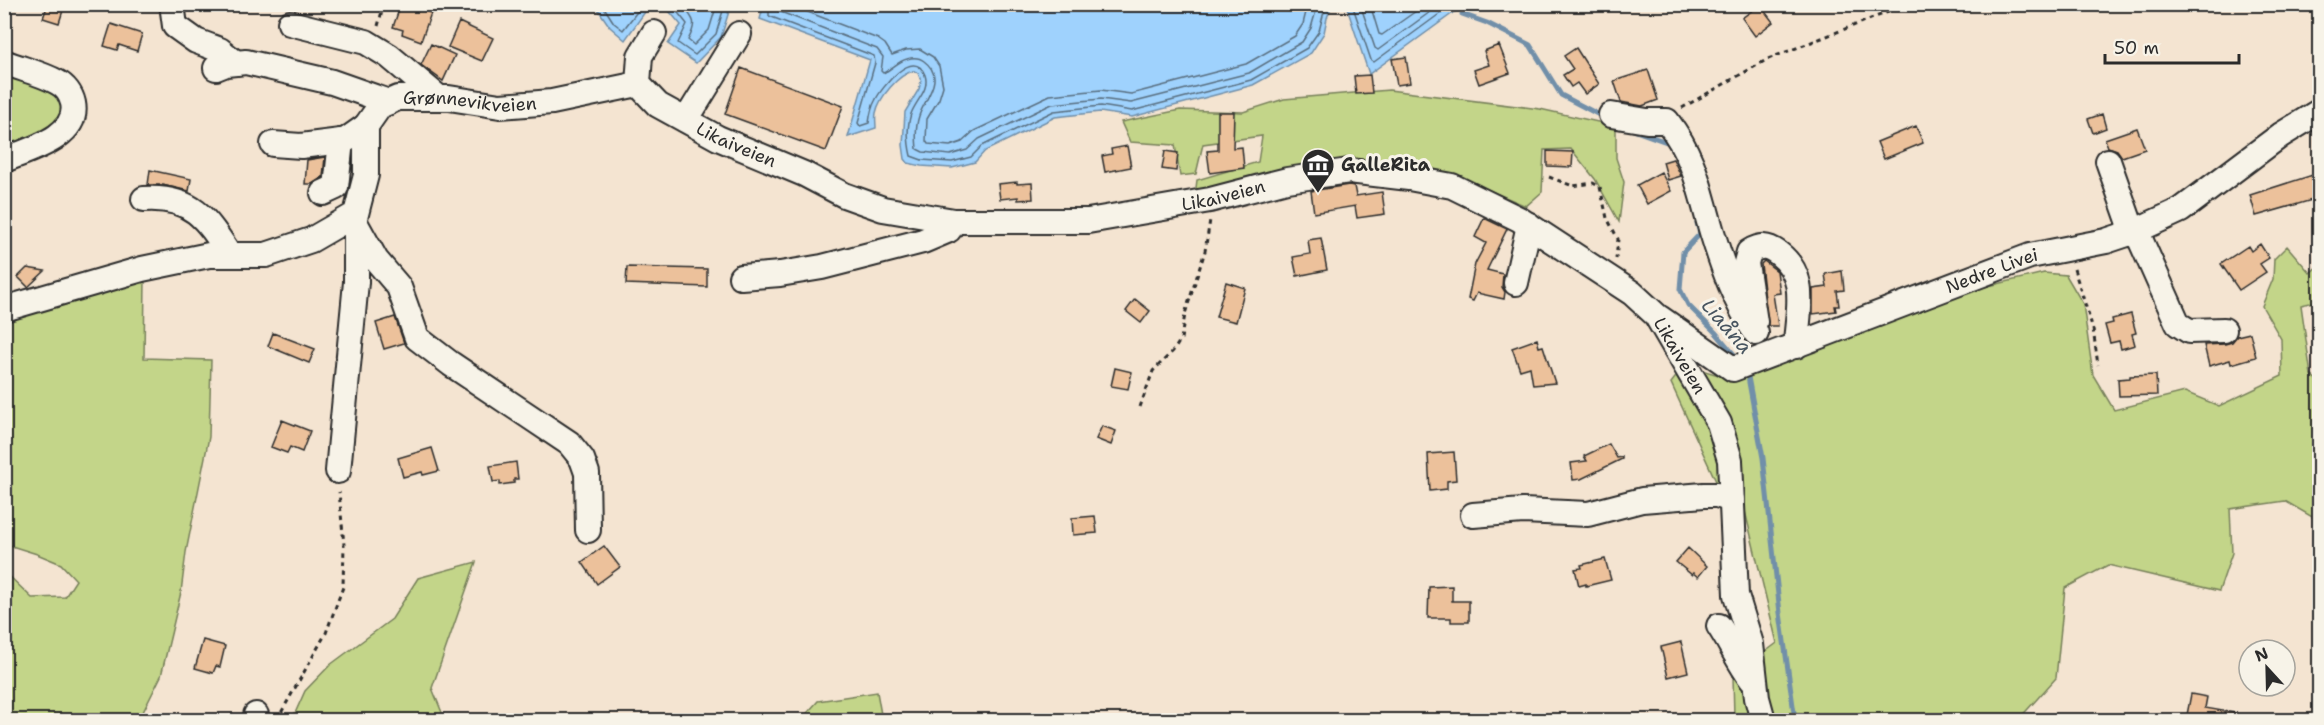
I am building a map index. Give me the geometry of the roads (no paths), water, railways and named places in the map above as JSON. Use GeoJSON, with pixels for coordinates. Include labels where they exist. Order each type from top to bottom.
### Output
{"type":"FeatureCollection","features":[{"type":"Feature","properties":{"kind":"street"},"geometry":{"type":"LineString","coordinates":[[172,4],[175,26],[196,41],[220,50],[226,66],[246,63],[332,82],[389,102]]}},
{"type":"Feature","properties":{"kind":"street"},"geometry":{"type":"LineString","coordinates":[[290,23],[366,42],[389,56],[439,98]]}},
{"type":"Feature","properties":{"kind":"street"},"geometry":{"type":"LineString","coordinates":[[638,84],[640,56],[654,33]]}},
{"type":"Feature","properties":{"kind":"street"},"geometry":{"type":"LineString","coordinates":[[686,120],[739,34]]}},
{"type":"Feature","properties":{"kind":"street"},"geometry":{"type":"LineString","coordinates":[[4,62],[58,82],[71,95],[74,110],[71,123],[56,137],[4,160]]}},
{"type":"Feature","properties":{"kind":"street","name":"Grønnevikveien"},"geometry":{"type":"LineString","coordinates":[[341,141],[366,126],[380,106],[398,98],[439,98],[510,106],[552,102],[638,84]]}},
{"type":"Feature","properties":{"kind":"street","name":"Likaiveien"},"geometry":{"type":"LineString","coordinates":[[638,84],[658,105],[718,138],[804,174],[844,195],[882,209],[954,222],[1088,221],[1210,200],[1287,180],[1349,171],[1452,186],[1528,225],[1632,293],[1656,315],[1719,423],[1730,460],[1736,595],[1751,644],[1755,684],[1763,720]]}},
{"type":"Feature","properties":{"kind":"street","name":"Nedre Livei"},"geometry":{"type":"LineString","coordinates":[[1656,315],[1733,369],[2030,256],[2070,250],[2135,231],[2181,210],[2281,135],[2319,111]]}},
{"type":"Feature","properties":{"kind":"street"},"geometry":{"type":"LineString","coordinates":[[1611,115],[1667,122],[1690,159],[1699,182],[1727,279],[1741,310],[1756,333]]}},
{"type":"Feature","properties":{"kind":"street"},"geometry":{"type":"LineString","coordinates":[[338,471],[356,282],[356,219],[366,175],[366,126]]}},
{"type":"Feature","properties":{"kind":"street"},"geometry":{"type":"LineString","coordinates":[[273,144],[301,146],[341,141],[336,187],[323,193]]}},
{"type":"Feature","properties":{"kind":"street"},"geometry":{"type":"LineString","coordinates":[[2108,161],[2135,231],[2178,324],[2189,331],[2224,330]]}},
{"type":"Feature","properties":{"kind":"street"},"geometry":{"type":"LineString","coordinates":[[144,199],[175,200],[196,211],[214,230],[230,255]]}},
{"type":"Feature","properties":{"kind":"street"},"geometry":{"type":"LineString","coordinates":[[4,309],[142,269],[209,255],[266,255],[311,240],[356,219]]}},
{"type":"Feature","properties":{"kind":"street"},"geometry":{"type":"LineString","coordinates":[[356,219],[376,260],[399,287],[417,338],[469,377],[569,443],[582,459],[586,473],[588,530]]}},
{"type":"Feature","properties":{"kind":"street"},"geometry":{"type":"LineString","coordinates":[[741,277],[799,272],[923,241],[949,230],[954,222]]}},
{"type":"Feature","properties":{"kind":"street"},"geometry":{"type":"LineString","coordinates":[[1516,283],[1528,225]]}},
{"type":"Feature","properties":{"kind":"street"},"geometry":{"type":"LineString","coordinates":[[1759,360],[1746,263],[1749,252],[1760,246],[1770,247],[1794,268],[1800,306],[1796,346]]}},
{"type":"Feature","properties":{"kind":"street"},"geometry":{"type":"LineString","coordinates":[[1473,515],[1523,511],[1588,514],[1642,500],[1704,495],[1717,495],[1732,500]]}},
{"type":"Feature","properties":{"kind":"street"},"geometry":{"type":"LineString","coordinates":[[1719,626],[1733,645],[1740,664],[1755,684]]}},
{"type":"Feature","properties":{"kind":"water"},"geometry":{"type":"Polygon","coordinates":[[[764,4],[1334,5],[1327,18],[1324,33],[1311,53],[1253,85],[1132,117],[1100,112],[1055,117],[985,151],[975,162],[952,168],[921,166],[908,163],[905,159],[903,145],[905,112],[919,89],[921,81],[918,73],[914,71],[908,73],[885,94],[876,113],[876,128],[848,137],[870,60],[760,19],[764,4]]]}},
{"type":"Feature","properties":{"kind":"water"},"geometry":{"type":"Polygon","coordinates":[[[1346,4],[1464,5],[1369,74],[1346,4]]]}},
{"type":"Feature","properties":{"kind":"water"},"geometry":{"type":"Polygon","coordinates":[[[595,5],[650,5],[625,40],[610,27],[595,5]]]}},
{"type":"Feature","properties":{"kind":"water"},"geometry":{"type":"Polygon","coordinates":[[[664,5],[731,5],[721,37],[696,63],[668,44],[681,25],[664,5]]]}},
{"type":"Feature","properties":{"kind":"waterway","name":"Liaåna"},"geometry":{"type":"LineString","coordinates":[[1462,14],[1487,23],[1530,45],[1561,95],[1605,118]]}},
{"type":"Feature","properties":{"kind":"waterway","name":"Liaåna"},"geometry":{"type":"LineString","coordinates":[[1633,130],[1672,144]]}},
{"type":"Feature","properties":{"kind":"waterway","name":"Liaåna"},"geometry":{"type":"LineString","coordinates":[[1697,223],[1700,234],[1683,252],[1680,289],[1688,305],[1738,359]]}},
{"type":"Feature","properties":{"kind":"waterway","name":"Liaåna"},"geometry":{"type":"LineString","coordinates":[[1745,372],[1748,377],[1763,458],[1780,613],[1795,720]]}},
{"type":"Feature","properties":{"kind":"place","name":"GalleRita"},"geometry":{"type":"Point","coordinates":[1318,194]}}]}
